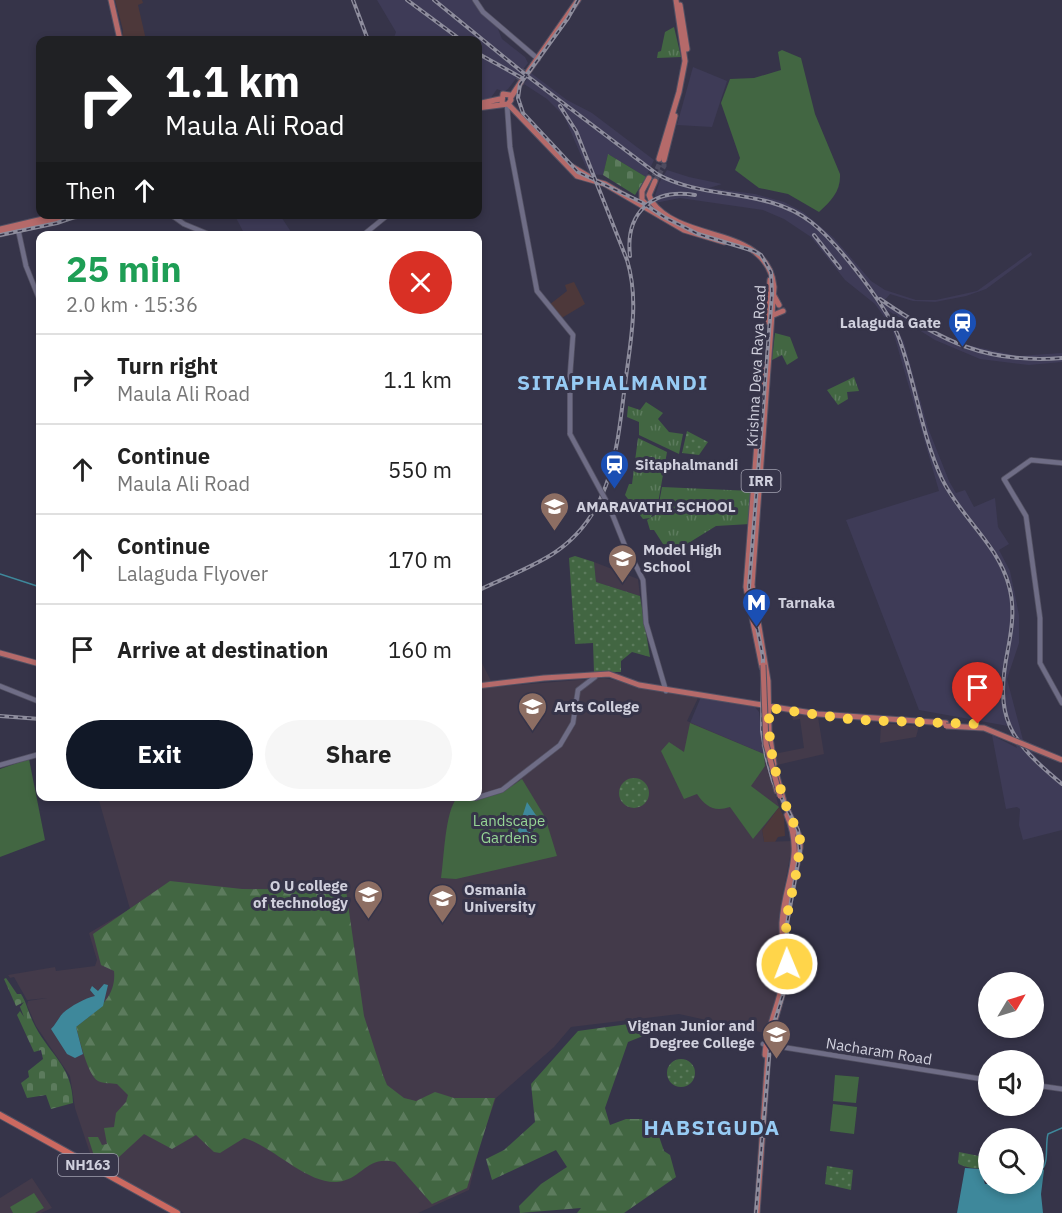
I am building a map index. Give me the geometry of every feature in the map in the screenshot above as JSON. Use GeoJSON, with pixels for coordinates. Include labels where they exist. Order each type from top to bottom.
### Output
{"type":"FeatureCollection","features":[{"type":"Feature","properties":{"kind":"highway","name":"NH163"},"geometry":{"type":"LineString","coordinates":[[0,1117],[170,1213]]}},
{"type":"Feature","properties":{"kind":"highway","name":"NH163"},"geometry":{"type":"LineString","coordinates":[[0,1117],[177,1213]]}},
{"type":"Feature","properties":{"kind":"main road"},"geometry":{"type":"LineString","coordinates":[[112,0],[120,36]]}},
{"type":"Feature","properties":{"kind":"main road"},"geometry":{"type":"LineString","coordinates":[[476,0],[486,14],[537,56]]}},
{"type":"Feature","properties":{"kind":"main road"},"geometry":{"type":"LineString","coordinates":[[537,56],[576,0]]}},
{"type":"Feature","properties":{"kind":"main road"},"geometry":{"type":"LineString","coordinates":[[526,70],[576,0]]}},
{"type":"Feature","properties":{"kind":"main road"},"geometry":{"type":"LineString","coordinates":[[661,159],[688,60],[681,29],[678,0]]}},
{"type":"Feature","properties":{"kind":"main road"},"geometry":{"type":"LineString","coordinates":[[482,105],[503,100],[519,81],[512,88],[503,100],[537,291],[573,335],[570,432],[610,506],[642,581],[643,617],[664,690]]}},
{"type":"Feature","properties":{"kind":"main road"},"geometry":{"type":"LineString","coordinates":[[503,100],[512,88]]}},
{"type":"Feature","properties":{"kind":"main road","name":"Krishna Deva Raya Road"},"geometry":{"type":"LineString","coordinates":[[503,100],[576,170],[640,201],[686,227],[757,254],[769,272],[751,564],[753,597],[763,658],[766,758],[782,799]]}},
{"type":"Feature","properties":{"kind":"main road"},"geometry":{"type":"LineString","coordinates":[[640,201],[648,195],[652,180]]}},
{"type":"Feature","properties":{"kind":"main road"},"geometry":{"type":"LineString","coordinates":[[648,195],[662,212],[686,227]]}},
{"type":"Feature","properties":{"kind":"main road"},"geometry":{"type":"LineString","coordinates":[[0,229],[43,219]]}},
{"type":"Feature","properties":{"kind":"main road"},"geometry":{"type":"LineString","coordinates":[[0,234],[61,219]]}},
{"type":"Feature","properties":{"kind":"main road"},"geometry":{"type":"LineString","coordinates":[[177,219],[201,231]]}},
{"type":"Feature","properties":{"kind":"main road"},"geometry":{"type":"LineString","coordinates":[[368,231],[383,219]]}},
{"type":"Feature","properties":{"kind":"main road"},"geometry":{"type":"LineString","coordinates":[[18,229],[26,266],[36,291]]}},
{"type":"Feature","properties":{"kind":"main road","name":"Krishna Deva Raya Road"},"geometry":{"type":"LineString","coordinates":[[708,236],[761,254],[771,270],[773,294],[762,407]]}},
{"type":"Feature","properties":{"kind":"main road"},"geometry":{"type":"LineString","coordinates":[[771,316],[781,308],[773,294]]}},
{"type":"Feature","properties":{"kind":"main road"},"geometry":{"type":"LineString","coordinates":[[1062,463],[1031,460],[1004,479],[1028,522],[1040,618],[1040,663],[1062,703]]}},
{"type":"Feature","properties":{"kind":"main road"},"geometry":{"type":"LineString","coordinates":[[0,654],[36,664]]}},
{"type":"Feature","properties":{"kind":"main road","name":"IRR"},"geometry":{"type":"LineString","coordinates":[[763,658],[767,743],[782,799],[795,833],[796,864],[784,924],[783,980],[769,1046]]}},
{"type":"Feature","properties":{"kind":"main road"},"geometry":{"type":"LineString","coordinates":[[482,686],[612,674],[639,685],[664,690],[842,717],[902,722]]}},
{"type":"Feature","properties":{"kind":"main road"},"geometry":{"type":"LineString","coordinates":[[482,686],[596,676]]}},
{"type":"Feature","properties":{"kind":"main road"},"geometry":{"type":"LineString","coordinates":[[482,796],[502,790],[560,745],[573,723],[575,699],[585,683],[596,676]]}},
{"type":"Feature","properties":{"kind":"main road"},"geometry":{"type":"LineString","coordinates":[[579,677],[585,683]]}},
{"type":"Feature","properties":{"kind":"main road"},"geometry":{"type":"LineString","coordinates":[[0,685],[36,698]]}},
{"type":"Feature","properties":{"kind":"main road"},"geometry":{"type":"LineString","coordinates":[[764,704],[829,717],[984,726],[1062,759]]}},
{"type":"Feature","properties":{"kind":"main road"},"geometry":{"type":"LineString","coordinates":[[0,764],[36,754]]}},
{"type":"Feature","properties":{"kind":"main road","name":"IRR"},"geometry":{"type":"LineString","coordinates":[[755,1213],[769,1046],[785,985],[784,924]]}},
{"type":"Feature","properties":{"kind":"main road","name":"Nacharam Road"},"geometry":{"type":"LineString","coordinates":[[769,1046],[978,1077]]}},
{"type":"Feature","properties":{"kind":"main road"},"geometry":{"type":"LineString","coordinates":[[1044,1085],[1062,1088]]}},
{"type":"Feature","properties":{"kind":"shaded area"},"geometry":{"type":"Polygon","coordinates":[[[115,0],[142,0],[143,3],[138,5],[145,36],[122,36],[115,0]]]}},
{"type":"Feature","properties":{"kind":"shaded area"},"geometry":{"type":"Polygon","coordinates":[[[377,0],[473,0],[496,24],[502,39],[525,57],[528,63],[508,89],[504,92],[497,89],[490,99],[482,101],[482,36],[394,36],[396,32],[377,0]]]}},
{"type":"Feature","properties":{"kind":"shaded area"},"geometry":{"type":"Polygon","coordinates":[[[693,67],[727,81],[712,127],[677,125],[693,67]]]}},
{"type":"Feature","properties":{"kind":"shaded area"},"geometry":{"type":"Polygon","coordinates":[[[531,73],[567,100],[592,113],[654,160],[646,177],[608,154],[603,175],[589,174],[564,116],[547,99],[524,84],[531,73]]]}},
{"type":"Feature","properties":{"kind":"shaded area"},"geometry":{"type":"Polygon","coordinates":[[[667,170],[722,184],[709,188],[755,194],[784,202],[803,212],[834,238],[871,281],[885,290],[916,300],[936,300],[977,291],[1031,252],[1032,255],[986,289],[966,296],[935,302],[913,301],[890,294],[884,301],[926,330],[967,345],[1018,356],[1062,353],[1062,362],[1029,365],[980,359],[935,340],[887,310],[904,342],[928,428],[949,481],[956,493],[965,490],[974,507],[995,498],[998,527],[1009,544],[999,550],[1010,571],[1019,615],[1019,643],[1007,679],[1023,740],[1039,761],[1062,781],[1062,830],[1023,840],[1019,825],[1020,809],[1017,807],[1006,809],[992,735],[1017,748],[1008,726],[919,710],[846,520],[939,491],[892,328],[875,304],[845,280],[811,237],[784,219],[763,210],[680,198],[655,203],[659,183],[667,170]]]}},
{"type":"Feature","properties":{"kind":"shaded area"},"geometry":{"type":"Polygon","coordinates":[[[237,219],[283,219],[290,231],[243,231],[237,219]]]}},
{"type":"Feature","properties":{"kind":"shaded area"},"geometry":{"type":"Polygon","coordinates":[[[574,282],[585,304],[560,319],[549,305],[567,291],[565,285],[574,282]]]}},
{"type":"Feature","properties":{"kind":"shaded area"},"geometry":{"type":"Polygon","coordinates":[[[594,562],[638,579],[640,596],[596,582],[594,562]]]}},
{"type":"Feature","properties":{"kind":"shaded area","name":"Osmania University"},"geometry":{"type":"Polygon","coordinates":[[[482,663],[494,687],[604,678],[699,696],[687,721],[764,754],[779,807],[762,830],[764,842],[793,841],[779,915],[780,982],[765,1033],[679,1014],[571,1027],[554,1047],[496,1098],[480,1144],[469,1190],[418,1213],[184,1213],[93,1162],[75,1108],[70,1076],[36,1026],[27,1005],[28,1001],[47,998],[27,1000],[14,977],[10,978],[8,975],[55,967],[56,971],[95,966],[97,960],[89,933],[130,909],[99,801],[482,801],[482,663]]]}},
{"type":"Feature","properties":{"kind":"shaded area"},"geometry":{"type":"Polygon","coordinates":[[[701,697],[755,707],[759,712],[764,754],[690,723],[701,697]]]}},
{"type":"Feature","properties":{"kind":"shaded area"},"geometry":{"type":"Polygon","coordinates":[[[791,713],[818,717],[824,754],[777,765],[774,754],[804,748],[800,719],[793,720],[791,713]]]}},
{"type":"Feature","properties":{"kind":"shaded area"},"geometry":{"type":"Polygon","coordinates":[[[881,723],[919,726],[916,737],[880,743],[881,723]]]}},
{"type":"Feature","properties":{"kind":"shaded area"},"geometry":{"type":"Polygon","coordinates":[[[779,807],[784,817],[785,836],[778,837],[775,842],[764,842],[762,830],[779,807]]]}},
{"type":"Feature","properties":{"kind":"shaded area"},"geometry":{"type":"Polygon","coordinates":[[[32,1178],[52,1208],[41,1213],[0,1213],[0,1198],[32,1178]]]}},
{"type":"Feature","properties":{"kind":"green space"},"geometry":{"type":"Polygon","coordinates":[[[674,27],[681,57],[657,58],[665,32],[674,27]]]}},
{"type":"Feature","properties":{"kind":"green space"},"geometry":{"type":"Polygon","coordinates":[[[782,50],[801,58],[815,114],[840,174],[837,191],[819,212],[788,194],[759,188],[735,170],[740,158],[721,103],[730,79],[754,78],[781,70],[778,52],[782,50]]]}},
{"type":"Feature","properties":{"kind":"green space"},"geometry":{"type":"Polygon","coordinates":[[[608,154],[646,177],[635,195],[603,175],[608,154]]]}},
{"type":"Feature","properties":{"kind":"green space"},"geometry":{"type":"Polygon","coordinates":[[[775,333],[790,337],[798,358],[787,365],[782,355],[772,360],[775,333]]]}},
{"type":"Feature","properties":{"kind":"green space"},"geometry":{"type":"Polygon","coordinates":[[[854,377],[859,391],[847,392],[848,399],[838,405],[827,390],[854,377]]]}},
{"type":"Feature","properties":{"kind":"green space"},"geometry":{"type":"Polygon","coordinates":[[[646,402],[663,413],[658,419],[669,432],[683,434],[679,454],[639,435],[639,422],[627,417],[628,406],[640,410],[646,402]]]}},
{"type":"Feature","properties":{"kind":"green space"},"geometry":{"type":"Polygon","coordinates":[[[687,431],[708,442],[699,455],[682,453],[687,431]]]}},
{"type":"Feature","properties":{"kind":"green space"},"geometry":{"type":"Polygon","coordinates":[[[638,438],[667,452],[657,509],[650,518],[643,519],[625,495],[629,484],[632,484],[638,438]]]}},
{"type":"Feature","properties":{"kind":"green space"},"geometry":{"type":"Polygon","coordinates":[[[662,487],[752,491],[750,524],[716,526],[682,547],[663,544],[654,530],[650,530],[647,520],[657,514],[662,487]]]}},
{"type":"Feature","properties":{"kind":"green space"},"geometry":{"type":"Polygon","coordinates":[[[575,556],[594,562],[596,582],[640,596],[650,657],[632,652],[621,661],[621,672],[594,672],[593,643],[575,644],[569,558],[575,556]]]}},
{"type":"Feature","properties":{"kind":"green space"},"geometry":{"type":"Polygon","coordinates":[[[690,723],[764,754],[765,766],[751,786],[779,807],[753,839],[730,807],[715,809],[697,794],[684,799],[661,751],[669,742],[684,752],[690,723]]]}},
{"type":"Feature","properties":{"kind":"green space"},"geometry":{"type":"Polygon","coordinates":[[[29,759],[45,840],[0,857],[0,769],[29,759]]]}},
{"type":"Feature","properties":{"kind":"green space"},"geometry":{"type":"Polygon","coordinates":[[[634,778],[645,782],[649,793],[645,804],[634,808],[623,804],[619,793],[623,782],[634,778]]]}},
{"type":"Feature","properties":{"kind":"green space","name":"Landscape Gardens"},"geometry":{"type":"Polygon","coordinates":[[[522,779],[545,817],[557,856],[456,879],[441,878],[447,824],[455,801],[482,801],[482,798],[506,789],[522,779]]]}},
{"type":"Feature","properties":{"kind":"green space"},"geometry":{"type":"Polygon","coordinates":[[[170,881],[242,889],[346,890],[364,1016],[387,1085],[404,1098],[416,1101],[435,1092],[454,1098],[495,1098],[467,1188],[432,1204],[395,1162],[385,1161],[370,1165],[345,1180],[325,1181],[313,1177],[255,1142],[244,1138],[220,1153],[214,1152],[196,1135],[172,1149],[144,1134],[107,1168],[95,1159],[88,1137],[98,1137],[102,1145],[107,1144],[104,1128],[114,1127],[116,1113],[126,1102],[128,1095],[117,1084],[100,1082],[94,1077],[84,1056],[76,1027],[103,1004],[114,981],[114,971],[101,965],[93,934],[170,881]]]}},
{"type":"Feature","properties":{"kind":"green space"},"geometry":{"type":"Polygon","coordinates":[[[6,978],[17,994],[21,994],[35,1026],[65,1070],[72,1090],[73,1103],[51,1109],[46,1095],[27,1098],[21,1083],[29,1077],[28,1071],[43,1059],[41,1050],[34,1052],[17,1015],[20,1011],[24,1017],[20,1007],[24,1002],[16,1006],[4,979],[6,978]]]}},
{"type":"Feature","properties":{"kind":"green space"},"geometry":{"type":"Polygon","coordinates":[[[636,1023],[643,1036],[628,1042],[605,1108],[610,1125],[626,1119],[653,1119],[664,1151],[670,1155],[676,1177],[624,1213],[577,1213],[581,1208],[520,1213],[519,1206],[541,1184],[567,1167],[556,1150],[492,1180],[486,1159],[504,1150],[535,1122],[531,1084],[578,1031],[636,1023]]]}},
{"type":"Feature","properties":{"kind":"green space"},"geometry":{"type":"Polygon","coordinates":[[[681,1059],[691,1063],[695,1073],[691,1083],[681,1087],[671,1083],[667,1073],[671,1063],[681,1059]]]}},
{"type":"Feature","properties":{"kind":"green space"},"geometry":{"type":"Polygon","coordinates":[[[835,1075],[859,1077],[856,1103],[833,1101],[835,1075]]]}},
{"type":"Feature","properties":{"kind":"green space"},"geometry":{"type":"Polygon","coordinates":[[[833,1104],[857,1107],[854,1134],[830,1131],[833,1104]]]}},
{"type":"Feature","properties":{"kind":"green space"},"geometry":{"type":"Polygon","coordinates":[[[959,1152],[978,1156],[978,1169],[958,1163],[959,1152]]]}},
{"type":"Feature","properties":{"kind":"green space"},"geometry":{"type":"Polygon","coordinates":[[[827,1166],[853,1170],[851,1190],[825,1184],[827,1166]]]}},
{"type":"Feature","properties":{"kind":"green space"},"geometry":{"type":"Polygon","coordinates":[[[34,1193],[44,1208],[35,1213],[13,1213],[10,1207],[34,1193]]]}},
{"type":"Feature","properties":{"kind":"water"},"geometry":{"type":"Polygon","coordinates":[[[527,802],[542,824],[520,840],[518,830],[527,802]]]}},
{"type":"Feature","properties":{"kind":"water"},"geometry":{"type":"Polygon","coordinates":[[[104,984],[108,985],[103,1006],[76,1027],[83,1054],[75,1058],[67,1054],[51,1029],[66,1010],[95,996],[90,990],[92,986],[98,991],[104,984]]]}},
{"type":"Feature","properties":{"kind":"water"},"geometry":{"type":"Polygon","coordinates":[[[965,1168],[978,1169],[978,1194],[1041,1194],[1043,1213],[957,1213],[965,1168]]]}},
{"type":"Feature","properties":{"kind":"waterway"},"geometry":{"type":"LineString","coordinates":[[0,574],[36,586]]}},
{"type":"Feature","properties":{"kind":"waterway"},"geometry":{"type":"LineString","coordinates":[[1044,1166],[1048,1134],[1062,1128]]}},
{"type":"Feature","properties":{"kind":"tunnel"},"geometry":{"type":"LineString","coordinates":[[518,80],[525,69]]}},
{"type":"Feature","properties":{"kind":"tunnel"},"geometry":{"type":"LineString","coordinates":[[654,176],[661,160]]}},
{"type":"Feature","properties":{"kind":"tunnel"},"geometry":{"type":"LineString","coordinates":[[655,181],[664,166],[664,160]]}},
{"type":"Feature","properties":{"kind":"railway"},"geometry":{"type":"LineString","coordinates":[[353,0],[366,36]]}},
{"type":"Feature","properties":{"kind":"railway"},"geometry":{"type":"LineString","coordinates":[[407,0],[456,36]]}},
{"type":"Feature","properties":{"kind":"railway"},"geometry":{"type":"LineString","coordinates":[[434,0],[478,36]]}},
{"type":"Feature","properties":{"kind":"railway"},"geometry":{"type":"LineString","coordinates":[[578,0],[568,18],[520,84],[518,98],[523,113],[578,172],[641,202],[664,217],[698,234],[754,251],[761,255],[771,272],[772,294],[749,587],[763,657],[762,731],[766,756],[773,781],[798,830],[800,851],[787,924],[787,982],[771,1033],[756,1213]]}},
{"type":"Feature","properties":{"kind":"railway"},"geometry":{"type":"LineString","coordinates":[[482,39],[657,174],[695,188],[755,199],[793,211],[811,222],[848,260],[886,312],[900,341],[929,446],[942,479],[997,557],[1004,571],[1011,594],[1012,610],[1011,633],[1004,673],[1005,711],[1018,740],[1029,754],[1062,784]]}},
{"type":"Feature","properties":{"kind":"railway"},"geometry":{"type":"LineString","coordinates":[[482,56],[522,78]]}},
{"type":"Feature","properties":{"kind":"railway"},"geometry":{"type":"LineString","coordinates":[[482,589],[542,560],[572,539],[588,520],[600,499],[615,452],[633,318],[631,275],[576,131],[560,106]]}},
{"type":"Feature","properties":{"kind":"railway"},"geometry":{"type":"LineString","coordinates":[[630,256],[632,227],[645,206],[666,195],[695,195]]}},
{"type":"Feature","properties":{"kind":"railway"},"geometry":{"type":"LineString","coordinates":[[0,235],[69,219]]}},
{"type":"Feature","properties":{"kind":"railway"},"geometry":{"type":"LineString","coordinates":[[814,235],[840,268]]}},
{"type":"Feature","properties":{"kind":"railway"},"geometry":{"type":"LineString","coordinates":[[880,299],[923,327],[965,347],[1010,357],[1062,358]]}},
{"type":"Feature","properties":{"kind":"railway"},"geometry":{"type":"LineString","coordinates":[[0,716],[36,719]]}},
{"type":"Feature","properties":{"kind":"place","name":"Lalaguda Gate"},"geometry":{"type":"Point","coordinates":[962,348]}},
{"type":"Feature","properties":{"kind":"place","name":"Sitaphalmandi"},"geometry":{"type":"Point","coordinates":[614,490]}},
{"type":"Feature","properties":{"kind":"place","name":"AMARAVATHI SCHOOL"},"geometry":{"type":"Point","coordinates":[555,532]}},
{"type":"Feature","properties":{"kind":"place","name":"Model High School"},"geometry":{"type":"Point","coordinates":[622,584]}},
{"type":"Feature","properties":{"kind":"place","name":"Tarnaka"},"geometry":{"type":"Point","coordinates":[757,628]}},
{"type":"Feature","properties":{"kind":"place","name":"Arts College"},"geometry":{"type":"Point","coordinates":[533,732]}},
{"type":"Feature","properties":{"kind":"place","name":"O U college of technology"},"geometry":{"type":"Point","coordinates":[369,920]}},
{"type":"Feature","properties":{"kind":"place","name":"Osmania University"},"geometry":{"type":"Point","coordinates":[443,924]}},
{"type":"Feature","properties":{"kind":"place","name":"Vignan Junior and Degree College"},"geometry":{"type":"Point","coordinates":[776,1060]}},
{"type":"Feature","properties":{"kind":"district","name":"SITAPHALMANDI"},"geometry":{"type":"Point","coordinates":[613,382]}},
{"type":"Feature","properties":{"kind":"district","name":"HABSIGUDA"},"geometry":{"type":"Point","coordinates":[712,1127]}},
{"type":"Feature","properties":{"kind":"route"},"geometry":{"type":"LineString","coordinates":[[787,964],[786,920],[798,865],[800,838],[784,801],[773,762],[769,708],[856,720],[978,724]]}}]}
